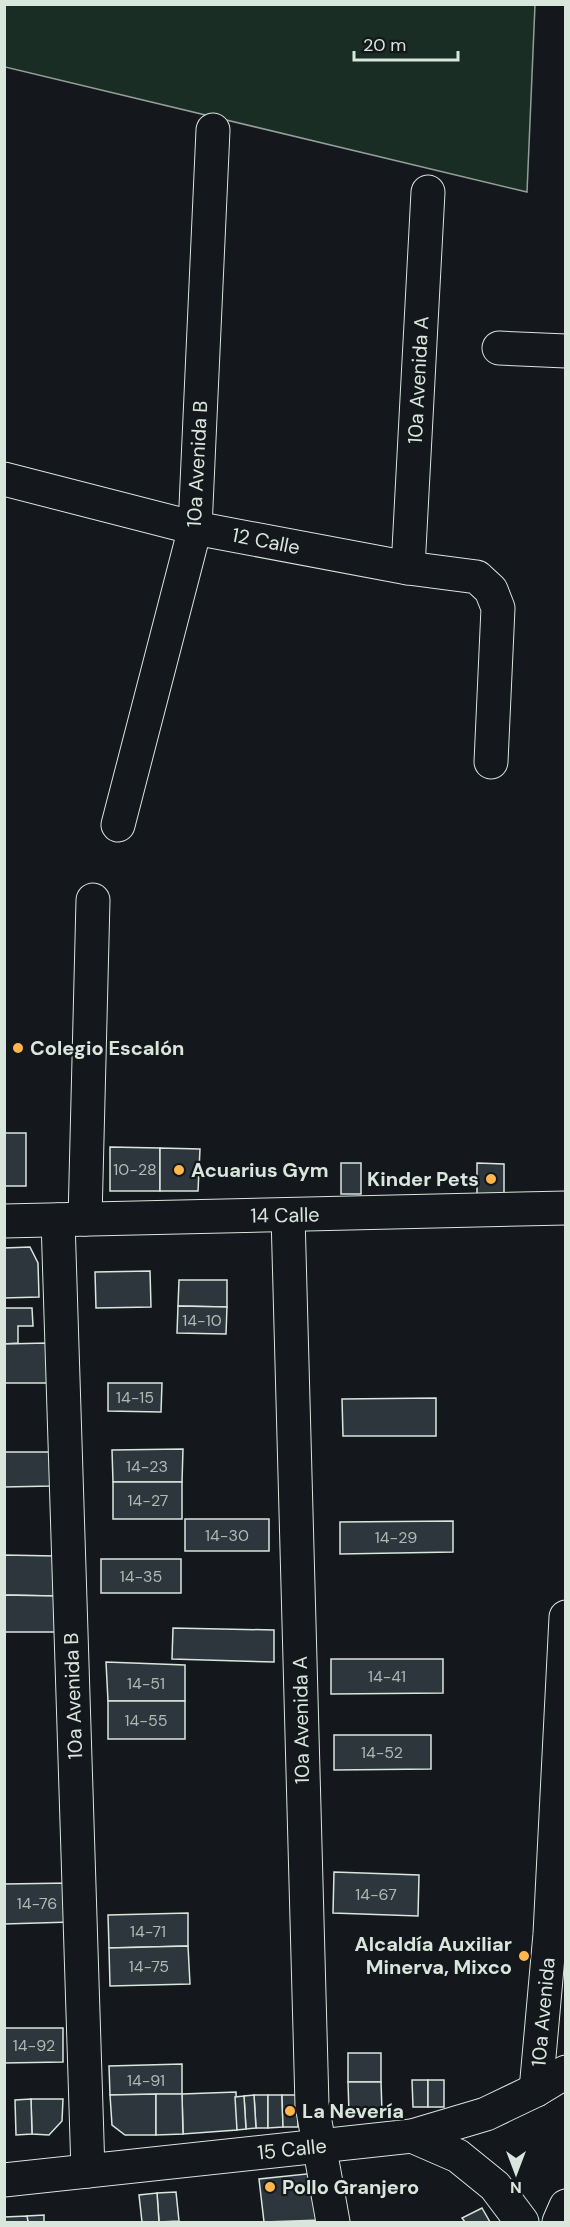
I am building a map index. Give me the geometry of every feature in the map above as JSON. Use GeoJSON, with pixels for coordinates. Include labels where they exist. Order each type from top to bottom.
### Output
{"type":"FeatureCollection","features":[{"type":"Feature","properties":{"kind":"street","name":"10a Avenida B"},"geometry":{"type":"LineString","coordinates":[[118,825],[195,528],[213,130]]}},
{"type":"Feature","properties":{"kind":"street","name":"10a Avenida A"},"geometry":{"type":"LineString","coordinates":[[408,568],[428,192]]}},
{"type":"Feature","properties":{"kind":"street"},"geometry":{"type":"LineString","coordinates":[[499,348],[566,351]]}},
{"type":"Feature","properties":{"kind":"street","name":"12 Calle"},"geometry":{"type":"LineString","coordinates":[[4,479],[195,528],[408,568],[477,577],[491,590],[498,608],[490,762]]}},
{"type":"Feature","properties":{"kind":"street","name":"10a Avenida B"},"geometry":{"type":"LineString","coordinates":[[88,2171],[72,1219],[93,900]]}},
{"type":"Feature","properties":{"kind":"street","name":"14 Calle"},"geometry":{"type":"LineString","coordinates":[[4,1221],[566,1208]]}},
{"type":"Feature","properties":{"kind":"street","name":"10a Avenida A"},"geometry":{"type":"LineString","coordinates":[[288,1215],[312,2105],[333,2223]]}},
{"type":"Feature","properties":{"kind":"street","name":"10a Avenida"},"geometry":{"type":"LineString","coordinates":[[536,2090],[550,1934],[566,1617]]}},
{"type":"Feature","properties":{"kind":"street","name":"10a Avenida"},"geometry":{"type":"LineString","coordinates":[[550,1934],[561,1961],[566,1966]]}},
{"type":"Feature","properties":{"kind":"street","name":"15 Calle"},"geometry":{"type":"LineString","coordinates":[[4,2180],[412,2136],[486,2114],[536,2090],[566,2072]]}},
{"type":"Feature","properties":{"kind":"street"},"geometry":{"type":"LineString","coordinates":[[412,2136],[458,2156],[495,2186],[522,2223]]}},
{"type":"Feature","properties":{"kind":"street"},"geometry":{"type":"LineString","coordinates":[[559,2223],[566,2206]]}},
{"type":"Feature","properties":{"kind":"green space"},"geometry":{"type":"Polygon","coordinates":[[[5,5],[535,5],[527,192],[5,67],[5,5]]]}},
{"type":"Feature","properties":{"kind":"building"},"geometry":{"type":"Polygon","coordinates":[[[4,1133],[26,1133],[26,1186],[4,1186],[4,1133]]]}},
{"type":"Feature","properties":{"kind":"building"},"geometry":{"type":"Polygon","coordinates":[[[110,1147],[160,1148],[160,1191],[110,1191],[110,1147]]]}},
{"type":"Feature","properties":{"kind":"building","name":"Acuarius Gym"},"geometry":{"type":"Polygon","coordinates":[[[160,1148],[200,1149],[198,1191],[160,1191],[160,1148]]]}},
{"type":"Feature","properties":{"kind":"building"},"geometry":{"type":"Polygon","coordinates":[[[341,1163],[361,1163],[361,1194],[341,1194],[341,1163]]]}},
{"type":"Feature","properties":{"kind":"building","name":"Kinder Pets"},"geometry":{"type":"Polygon","coordinates":[[[477,1163],[504,1164],[504,1195],[477,1194],[477,1163]]]}},
{"type":"Feature","properties":{"kind":"building"},"geometry":{"type":"Polygon","coordinates":[[[30,1247],[38,1263],[39,1297],[4,1298],[4,1248],[30,1247]]]}},
{"type":"Feature","properties":{"kind":"building"},"geometry":{"type":"Polygon","coordinates":[[[150,1271],[151,1307],[96,1308],[95,1272],[150,1271]]]}},
{"type":"Feature","properties":{"kind":"building"},"geometry":{"type":"Polygon","coordinates":[[[179,1280],[227,1280],[227,1307],[178,1306],[179,1280]]]}},
{"type":"Feature","properties":{"kind":"building"},"geometry":{"type":"Polygon","coordinates":[[[178,1306],[227,1307],[226,1334],[177,1333],[178,1306]]]}},
{"type":"Feature","properties":{"kind":"building"},"geometry":{"type":"Polygon","coordinates":[[[4,1308],[32,1308],[33,1326],[18,1326],[18,1343],[4,1344],[4,1308]]]}},
{"type":"Feature","properties":{"kind":"building"},"geometry":{"type":"Polygon","coordinates":[[[47,1343],[48,1383],[4,1383],[4,1344],[47,1343]]]}},
{"type":"Feature","properties":{"kind":"building"},"geometry":{"type":"Polygon","coordinates":[[[108,1383],[162,1383],[161,1412],[108,1411],[108,1383]]]}},
{"type":"Feature","properties":{"kind":"building"},"geometry":{"type":"Polygon","coordinates":[[[436,1398],[436,1436],[343,1436],[342,1399],[436,1398]]]}},
{"type":"Feature","properties":{"kind":"building"},"geometry":{"type":"Polygon","coordinates":[[[183,1449],[182,1482],[113,1482],[112,1450],[183,1449]]]}},
{"type":"Feature","properties":{"kind":"building"},"geometry":{"type":"Polygon","coordinates":[[[4,1452],[52,1452],[52,1486],[4,1487],[4,1452]]]}},
{"type":"Feature","properties":{"kind":"building"},"geometry":{"type":"Polygon","coordinates":[[[113,1482],[182,1482],[182,1519],[113,1519],[113,1482]]]}},
{"type":"Feature","properties":{"kind":"building"},"geometry":{"type":"Polygon","coordinates":[[[185,1519],[269,1519],[269,1551],[185,1551],[185,1519]]]}},
{"type":"Feature","properties":{"kind":"building"},"geometry":{"type":"Polygon","coordinates":[[[453,1521],[453,1552],[340,1554],[340,1522],[453,1521]]]}},
{"type":"Feature","properties":{"kind":"building"},"geometry":{"type":"Polygon","coordinates":[[[4,1555],[55,1556],[55,1596],[4,1595],[4,1555]]]}},
{"type":"Feature","properties":{"kind":"building"},"geometry":{"type":"Polygon","coordinates":[[[101,1559],[181,1559],[181,1593],[101,1593],[101,1559]]]}},
{"type":"Feature","properties":{"kind":"building"},"geometry":{"type":"Polygon","coordinates":[[[4,1595],[55,1596],[55,1632],[4,1632],[4,1595]]]}},
{"type":"Feature","properties":{"kind":"building"},"geometry":{"type":"Polygon","coordinates":[[[173,1628],[274,1630],[274,1662],[172,1659],[173,1628]]]}},
{"type":"Feature","properties":{"kind":"building"},"geometry":{"type":"Polygon","coordinates":[[[331,1659],[443,1659],[443,1693],[331,1694],[331,1659]]]}},
{"type":"Feature","properties":{"kind":"building"},"geometry":{"type":"Polygon","coordinates":[[[106,1662],[185,1665],[185,1701],[108,1701],[106,1662]]]}},
{"type":"Feature","properties":{"kind":"building"},"geometry":{"type":"Polygon","coordinates":[[[108,1701],[185,1701],[185,1739],[108,1739],[108,1701]]]}},
{"type":"Feature","properties":{"kind":"building"},"geometry":{"type":"Polygon","coordinates":[[[334,1735],[431,1735],[431,1769],[334,1770],[334,1735]]]}},
{"type":"Feature","properties":{"kind":"building"},"geometry":{"type":"Polygon","coordinates":[[[334,1872],[419,1875],[418,1916],[333,1913],[334,1872]]]}},
{"type":"Feature","properties":{"kind":"building"},"geometry":{"type":"Polygon","coordinates":[[[70,1883],[71,1922],[4,1924],[4,1884],[70,1883]]]}},
{"type":"Feature","properties":{"kind":"building"},"geometry":{"type":"Polygon","coordinates":[[[188,1913],[188,1946],[109,1948],[108,1915],[188,1913]]]}},
{"type":"Feature","properties":{"kind":"building"},"geometry":{"type":"Polygon","coordinates":[[[188,1946],[190,1984],[110,1986],[109,1948],[188,1946]]]}},
{"type":"Feature","properties":{"kind":"building"},"geometry":{"type":"Polygon","coordinates":[[[4,2028],[63,2028],[63,2062],[4,2063],[4,2028]]]}},
{"type":"Feature","properties":{"kind":"building"},"geometry":{"type":"Polygon","coordinates":[[[348,2053],[381,2053],[381,2082],[348,2082],[348,2053]]]}},
{"type":"Feature","properties":{"kind":"building"},"geometry":{"type":"Polygon","coordinates":[[[182,2064],[182,2094],[110,2095],[109,2066],[182,2064]]]}},
{"type":"Feature","properties":{"kind":"building"},"geometry":{"type":"Polygon","coordinates":[[[412,2080],[428,2080],[428,2107],[413,2107],[412,2080]]]}},
{"type":"Feature","properties":{"kind":"building"},"geometry":{"type":"Polygon","coordinates":[[[428,2080],[444,2080],[444,2107],[428,2107],[428,2080]]]}},
{"type":"Feature","properties":{"kind":"building"},"geometry":{"type":"Polygon","coordinates":[[[348,2082],[381,2082],[382,2112],[349,2114],[348,2082]]]}},
{"type":"Feature","properties":{"kind":"building"},"geometry":{"type":"Polygon","coordinates":[[[236,2092],[237,2130],[183,2134],[182,2094],[236,2092]]]}},
{"type":"Feature","properties":{"kind":"building"},"geometry":{"type":"Polygon","coordinates":[[[156,2094],[156,2135],[125,2135],[112,2125],[110,2095],[156,2094]]]}},
{"type":"Feature","properties":{"kind":"building"},"geometry":{"type":"Polygon","coordinates":[[[156,2094],[182,2094],[183,2134],[156,2135],[156,2094]]]}},
{"type":"Feature","properties":{"kind":"building"},"geometry":{"type":"Polygon","coordinates":[[[254,2095],[268,2095],[268,2128],[256,2128],[254,2095]]]}},
{"type":"Feature","properties":{"kind":"building"},"geometry":{"type":"Polygon","coordinates":[[[254,2095],[256,2128],[246,2129],[244,2096],[254,2095]]]}},
{"type":"Feature","properties":{"kind":"building"},"geometry":{"type":"Polygon","coordinates":[[[268,2095],[282,2095],[283,2127],[268,2128],[268,2095]]]}},
{"type":"Feature","properties":{"kind":"building","name":"La Nevería"},"geometry":{"type":"Polygon","coordinates":[[[282,2095],[297,2095],[298,2127],[283,2127],[282,2095]]]}},
{"type":"Feature","properties":{"kind":"building"},"geometry":{"type":"Polygon","coordinates":[[[244,2096],[246,2129],[237,2130],[235,2097],[244,2096]]]}},
{"type":"Feature","properties":{"kind":"building"},"geometry":{"type":"Polygon","coordinates":[[[31,2099],[63,2099],[62,2121],[49,2135],[32,2134],[31,2099]]]}},
{"type":"Feature","properties":{"kind":"building"},"geometry":{"type":"Polygon","coordinates":[[[31,2099],[32,2134],[16,2135],[15,2100],[31,2099]]]}},
{"type":"Feature","properties":{"kind":"building"},"geometry":{"type":"Polygon","coordinates":[[[316,2173],[321,2220],[264,2222],[259,2179],[316,2173]]]}},
{"type":"Feature","properties":{"kind":"building"},"geometry":{"type":"Polygon","coordinates":[[[176,2192],[179,2221],[159,2222],[157,2193],[176,2192]]]}},
{"type":"Feature","properties":{"kind":"building"},"geometry":{"type":"Polygon","coordinates":[[[157,2193],[159,2222],[142,2222],[139,2195],[157,2193]]]}},
{"type":"Feature","properties":{"kind":"building"},"geometry":{"type":"Polygon","coordinates":[[[482,2208],[490,2222],[465,2222],[462,2218],[482,2208]]]}},
{"type":"Feature","properties":{"kind":"building"},"geometry":{"type":"Polygon","coordinates":[[[44,2215],[44,2222],[28,2222],[27,2216],[44,2215]]]}},
{"type":"Feature","properties":{"kind":"building"},"geometry":{"type":"Polygon","coordinates":[[[27,2216],[28,2222],[4,2222],[4,2217],[27,2216]]]}},
{"type":"Feature","properties":{"kind":"place","name":"Colegio Escalón"},"geometry":{"type":"Point","coordinates":[18,1048]}},
{"type":"Feature","properties":{"kind":"place","name":"Acuarius Gym"},"geometry":{"type":"Point","coordinates":[179,1170]}},
{"type":"Feature","properties":{"kind":"place","name":"Kinder Pets"},"geometry":{"type":"Point","coordinates":[491,1179]}},
{"type":"Feature","properties":{"kind":"place","name":"Alcaldía Auxiliar Minerva, Mixco"},"geometry":{"type":"Point","coordinates":[524,1956]}},
{"type":"Feature","properties":{"kind":"place","name":"La Nevería"},"geometry":{"type":"Point","coordinates":[290,2111]}},
{"type":"Feature","properties":{"kind":"place","name":"Pollo Granjero"},"geometry":{"type":"Point","coordinates":[270,2187]}}]}
